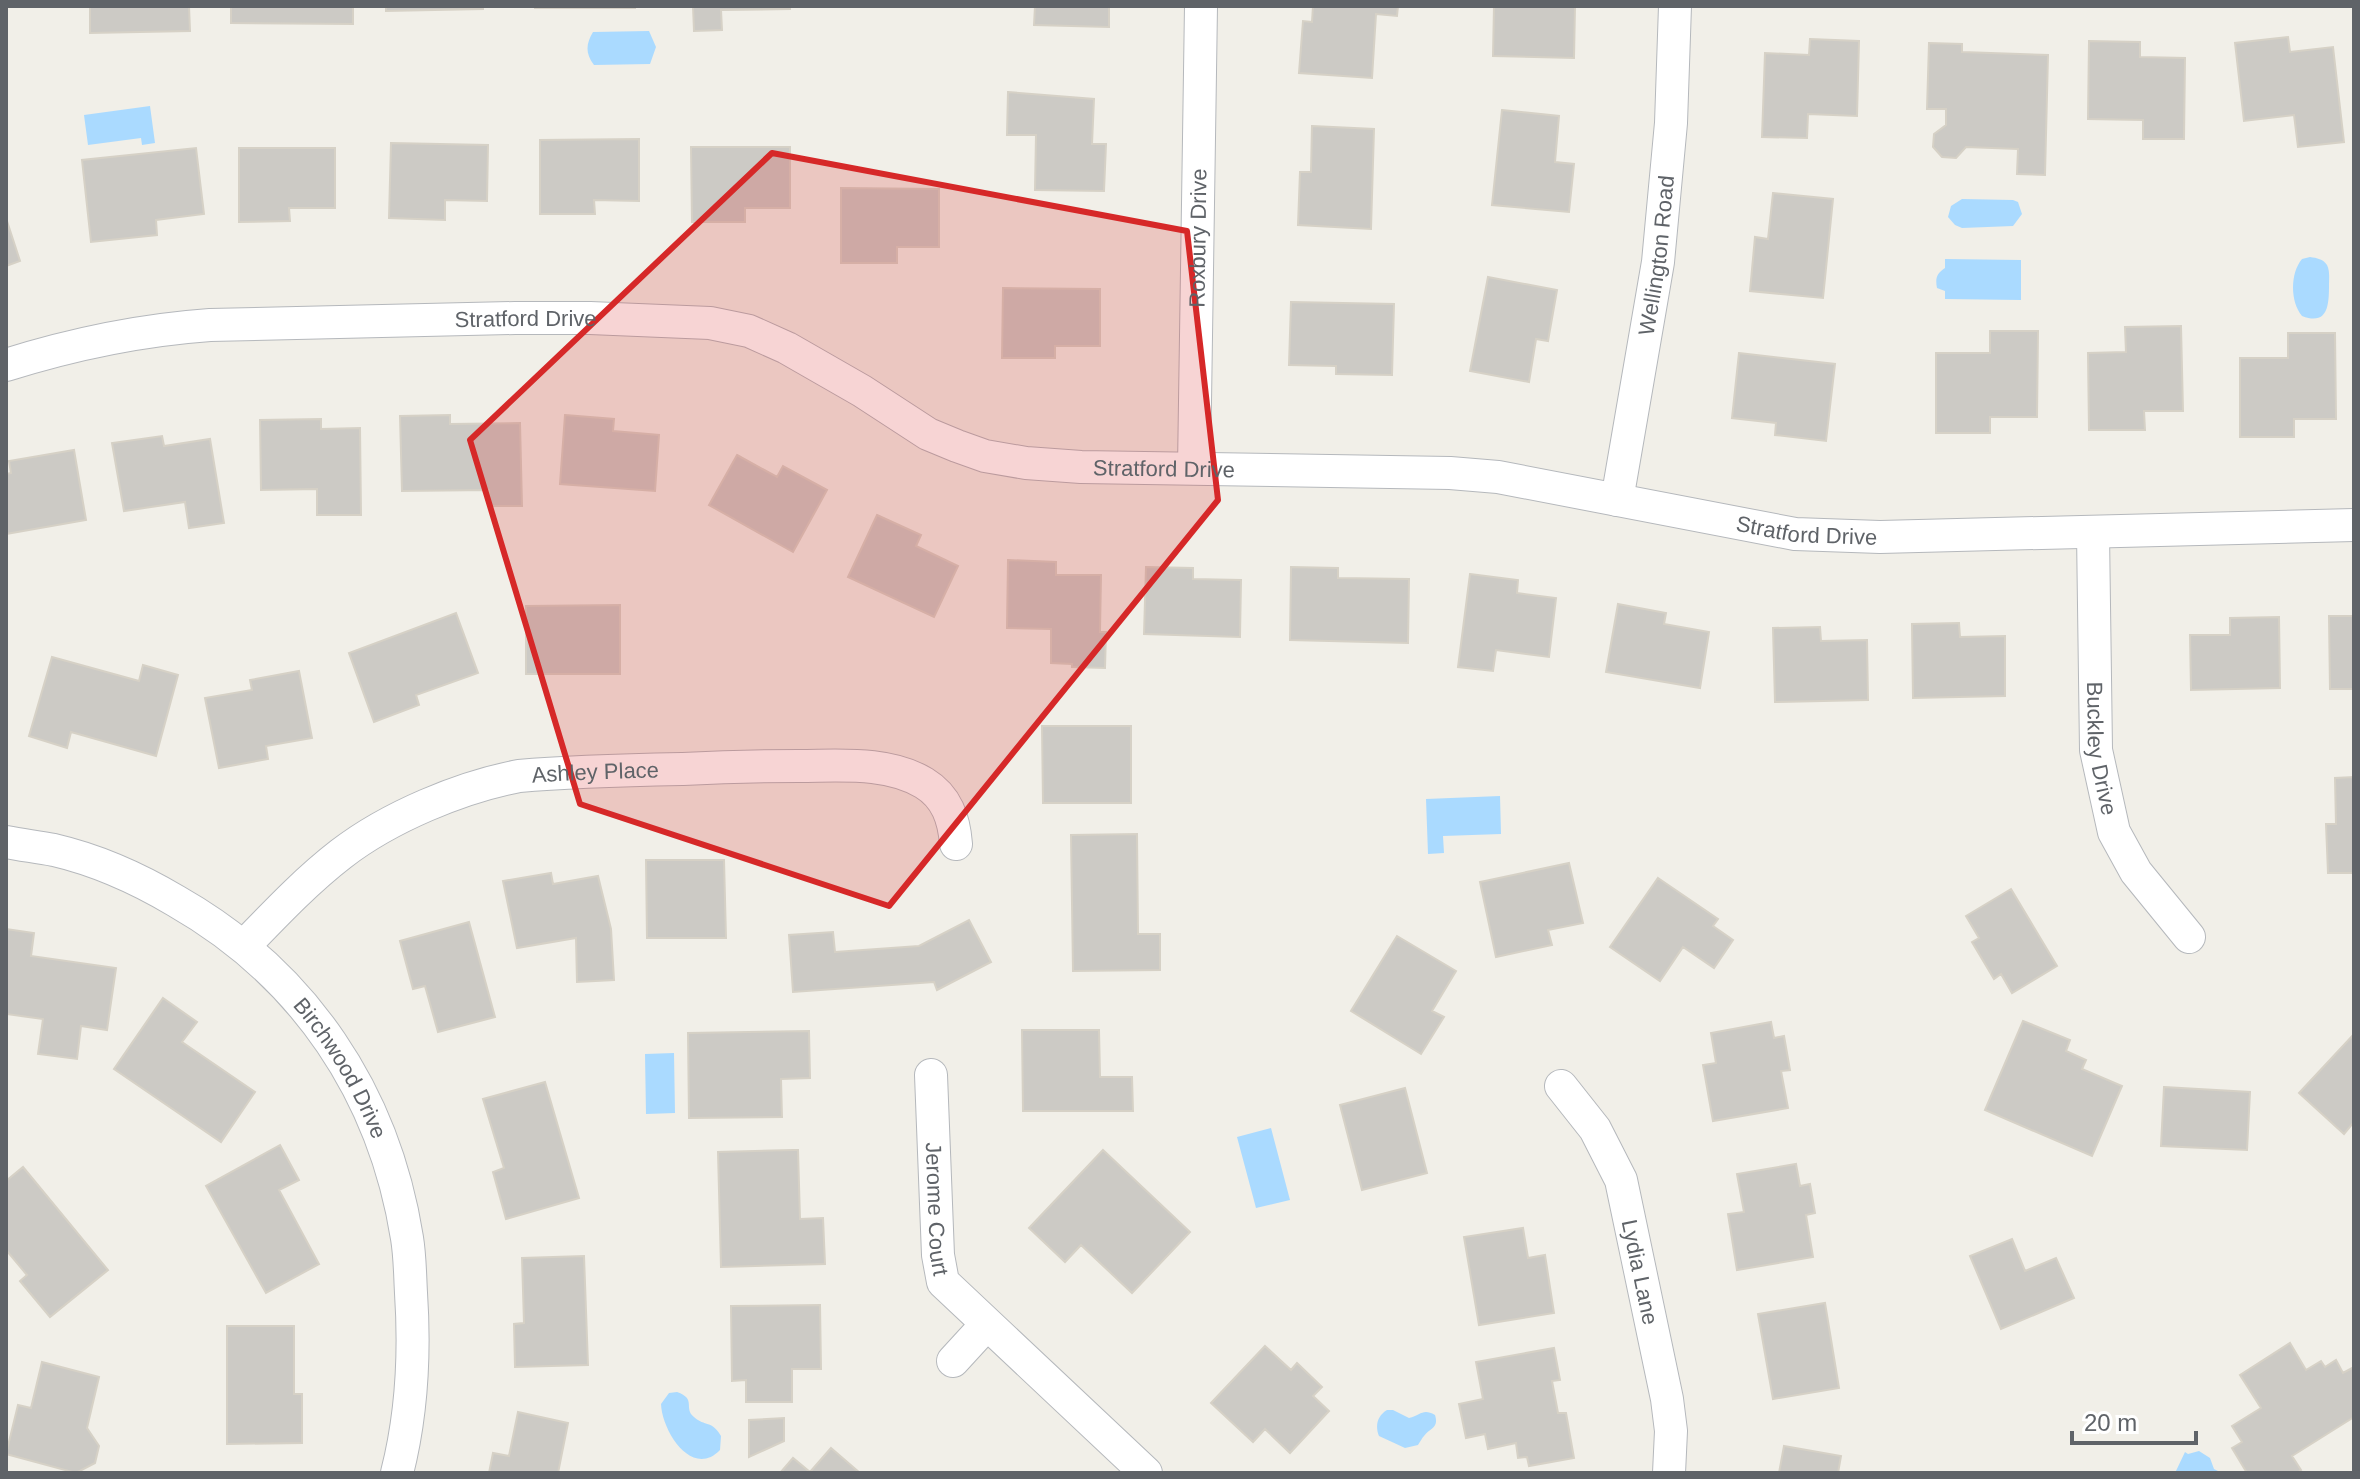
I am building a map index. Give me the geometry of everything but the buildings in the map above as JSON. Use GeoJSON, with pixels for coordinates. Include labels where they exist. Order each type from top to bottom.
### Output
{"type":"FeatureCollection","features":[{"type":"Feature","properties":{"kind":"street","name":"Roxbury Drive"},"geometry":{"type":"LineString","coordinates":[[1194,468],[1201,6]]}},
{"type":"Feature","properties":{"kind":"street","name":"Wellington Road"},"geometry":{"type":"LineString","coordinates":[[1617,500],[1658,262],[1671,123],[1675,6]]}},
{"type":"Feature","properties":{"kind":"street","name":"Stratford Drive"},"geometry":{"type":"LineString","coordinates":[[6,365],[124,335],[210,325],[515,318],[710,323],[749,331],[787,348],[928,434],[985,456],[1026,463],[1450,473],[1528,481],[1795,534],[1880,537],[2354,525]]}},
{"type":"Feature","properties":{"kind":"street","name":"Buckley Drive"},"geometry":{"type":"LineString","coordinates":[[2093,533],[2096,750],[2114,832],[2136,872],[2189,937]]}},
{"type":"Feature","properties":{"kind":"street","name":"Ashley Place"},"geometry":{"type":"LineString","coordinates":[[244,946],[307,883],[344,852],[389,823],[455,795],[519,776],[755,766],[853,765],[881,769],[906,774],[926,784],[940,797],[951,812],[956,844]]}},
{"type":"Feature","properties":{"kind":"street","name":"Birchwood Drive"},"geometry":{"type":"LineString","coordinates":[[6,842],[55,851],[98,864],[130,877],[191,910],[244,946],[279,978],[309,1011],[336,1049],[360,1089],[380,1134],[397,1190],[408,1242],[412,1374],[404,1445],[397,1473]]}},
{"type":"Feature","properties":{"kind":"street","name":"Jerome Court"},"geometry":{"type":"LineString","coordinates":[[931,1075],[938,1255],[943,1282],[1146,1473]]}},
{"type":"Feature","properties":{"kind":"street","name":"Lydia Lane"},"geometry":{"type":"LineString","coordinates":[[1561,1086],[1595,1129],[1621,1180],[1667,1399],[1671,1431],[1669,1473]]}},
{"type":"Feature","properties":{"kind":"street"},"geometry":{"type":"LineString","coordinates":[[953,1361],[986,1325]]}},
{"type":"Feature","properties":{"kind":"highlighted area"},"geometry":{"type":"Polygon","coordinates":[[[772,153],[1187,231],[1218,500],[889,906],[580,804],[470,440],[772,153]]]}},
{"type":"Feature","properties":{"kind":"water"},"geometry":{"type":"Polygon","coordinates":[[[649,31],[656,47],[650,64],[594,65],[589,56],[588,45],[593,32],[649,31]]]}},
{"type":"Feature","properties":{"kind":"water"},"geometry":{"type":"Polygon","coordinates":[[[150,106],[155,143],[142,145],[141,138],[88,145],[84,115],[150,106]]]}},
{"type":"Feature","properties":{"kind":"water"},"geometry":{"type":"Polygon","coordinates":[[[1962,199],[2013,200],[2018,202],[2022,214],[2013,226],[1962,228],[1948,217],[1951,206],[1962,199]]]}},
{"type":"Feature","properties":{"kind":"water"},"geometry":{"type":"Polygon","coordinates":[[[2310,257],[2324,261],[2329,272],[2327,306],[2322,316],[2317,318],[2302,316],[2294,296],[2295,272],[2302,259],[2310,257]]]}},
{"type":"Feature","properties":{"kind":"water"},"geometry":{"type":"Polygon","coordinates":[[[1945,259],[2021,260],[2021,300],[1945,299],[1945,291],[1937,288],[1936,281],[1945,268],[1945,259]]]}},
{"type":"Feature","properties":{"kind":"water"},"geometry":{"type":"Polygon","coordinates":[[[1500,796],[1501,834],[1443,836],[1444,853],[1428,854],[1426,799],[1500,796]]]}},
{"type":"Feature","properties":{"kind":"water"},"geometry":{"type":"Polygon","coordinates":[[[674,1053],[675,1113],[646,1114],[645,1054],[674,1053]]]}},
{"type":"Feature","properties":{"kind":"water"},"geometry":{"type":"Polygon","coordinates":[[[1271,1128],[1290,1200],[1256,1208],[1237,1137],[1271,1128]]]}},
{"type":"Feature","properties":{"kind":"water"},"geometry":{"type":"Polygon","coordinates":[[[677,1392],[687,1398],[694,1417],[715,1428],[721,1436],[720,1450],[709,1457],[699,1459],[689,1455],[680,1448],[667,1427],[661,1404],[669,1393],[677,1392]]]}},
{"type":"Feature","properties":{"kind":"water"},"geometry":{"type":"Polygon","coordinates":[[[1387,1410],[1409,1418],[1428,1412],[1435,1415],[1436,1422],[1418,1445],[1405,1448],[1379,1436],[1378,1422],[1387,1410]]]}},
{"type":"Feature","properties":{"kind":"water"},"geometry":{"type":"Polygon","coordinates":[[[2199,1451],[2210,1458],[2218,1471],[2216,1473],[2175,1473],[2185,1452],[2199,1451]]]}}]}
